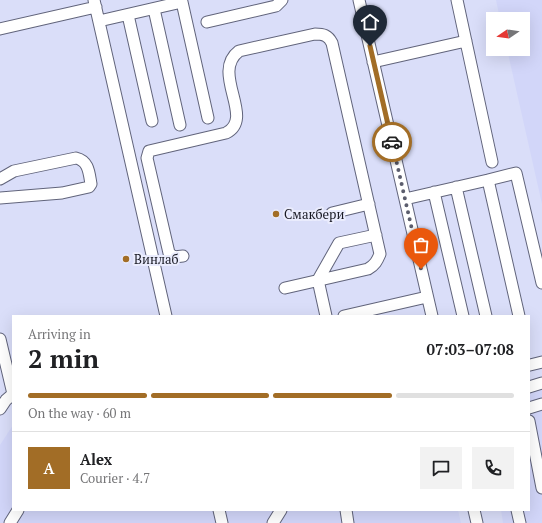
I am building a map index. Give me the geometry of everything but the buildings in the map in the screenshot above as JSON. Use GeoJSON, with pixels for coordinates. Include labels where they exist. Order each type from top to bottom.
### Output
{"type":"FeatureCollection","features":[{"type":"Feature","properties":{"kind":"street"},"geometry":{"type":"LineString","coordinates":[[207,22],[276,6],[282,0]]}},
{"type":"Feature","properties":{"kind":"street"},"geometry":{"type":"LineString","coordinates":[[359,0],[432,315]]}},
{"type":"Feature","properties":{"kind":"street"},"geometry":{"type":"LineString","coordinates":[[457,0],[492,162]]}},
{"type":"Feature","properties":{"kind":"street"},"geometry":{"type":"LineString","coordinates":[[99,21],[182,2],[208,118]]}},
{"type":"Feature","properties":{"kind":"street"},"geometry":{"type":"LineString","coordinates":[[0,29],[95,4],[166,315]]}},
{"type":"Feature","properties":{"kind":"street"},"geometry":{"type":"LineString","coordinates":[[154,9],[180,125]]}},
{"type":"Feature","properties":{"kind":"street"},"geometry":{"type":"LineString","coordinates":[[128,14],[152,121]]}},
{"type":"Feature","properties":{"kind":"street"},"geometry":{"type":"LineString","coordinates":[[183,256],[174,257],[169,253],[147,154],[152,150],[226,133],[234,127],[237,122],[237,114],[229,73],[233,56],[239,51],[315,34],[322,34],[330,38],[332,43],[380,254],[378,261],[368,269],[285,288]]}},
{"type":"Feature","properties":{"kind":"street"},"geometry":{"type":"LineString","coordinates":[[373,62],[466,42]]}},
{"type":"Feature","properties":{"kind":"street"},"geometry":{"type":"LineString","coordinates":[[0,179],[14,171],[76,158],[87,164],[91,184],[89,187],[62,193],[0,198]]}},
{"type":"Feature","properties":{"kind":"street"},"geometry":{"type":"LineString","coordinates":[[405,199],[516,173],[542,284]]}},
{"type":"Feature","properties":{"kind":"street"},"geometry":{"type":"LineString","coordinates":[[488,180],[519,315]]}},
{"type":"Feature","properties":{"kind":"street"},"geometry":{"type":"LineString","coordinates":[[456,187],[486,315]]}},
{"type":"Feature","properties":{"kind":"street"},"geometry":{"type":"LineString","coordinates":[[434,192],[463,315]]}},
{"type":"Feature","properties":{"kind":"street"},"geometry":{"type":"LineString","coordinates":[[332,213],[369,204]]}},
{"type":"Feature","properties":{"kind":"street"},"geometry":{"type":"LineString","coordinates":[[326,315],[318,280],[339,243],[376,235]]}},
{"type":"Feature","properties":{"kind":"street"},"geometry":{"type":"LineString","coordinates":[[348,315],[427,297]]}},
{"type":"Feature","properties":{"kind":"street"},"geometry":{"type":"LineString","coordinates":[[0,339],[12,390]]}},
{"type":"Feature","properties":{"kind":"street"},"geometry":{"type":"LineString","coordinates":[[530,363],[542,362]]}},
{"type":"Feature","properties":{"kind":"street"},"geometry":{"type":"LineString","coordinates":[[530,387],[542,383]]}},
{"type":"Feature","properties":{"kind":"street"},"geometry":{"type":"LineString","coordinates":[[0,409],[6,400],[12,395]]}},
{"type":"Feature","properties":{"kind":"street"},"geometry":{"type":"LineString","coordinates":[[530,408],[542,404]]}},
{"type":"Feature","properties":{"kind":"street"},"geometry":{"type":"LineString","coordinates":[[530,426],[542,488]]}},
{"type":"Feature","properties":{"kind":"street"},"geometry":{"type":"LineString","coordinates":[[10,523],[17,511]]}},
{"type":"Feature","properties":{"kind":"street"},"geometry":{"type":"LineString","coordinates":[[219,511],[222,523]]}},
{"type":"Feature","properties":{"kind":"street"},"geometry":{"type":"LineString","coordinates":[[273,523],[280,511]]}},
{"type":"Feature","properties":{"kind":"street"},"geometry":{"type":"LineString","coordinates":[[346,511],[348,523]]}},
{"type":"Feature","properties":{"kind":"street"},"geometry":{"type":"LineString","coordinates":[[474,511],[477,523]]}},
{"type":"Feature","properties":{"kind":"street"},"geometry":{"type":"LineString","coordinates":[[517,511],[520,523]]}},
{"type":"Feature","properties":{"kind":"shaded area"},"geometry":{"type":"Polygon","coordinates":[[[496,0],[542,0],[542,204],[509,56],[530,56],[530,12],[499,12],[496,0]]]}},
{"type":"Feature","properties":{"kind":"shaded area"},"geometry":{"type":"Polygon","coordinates":[[[542,387],[542,523],[503,523],[501,511],[530,511],[530,392],[542,387]]]}},
{"type":"Feature","properties":{"kind":"shaded area"},"geometry":{"type":"Polygon","coordinates":[[[12,427],[12,511],[458,511],[461,523],[0,523],[0,445],[12,427]]]}},
{"type":"Feature","properties":{"kind":"way so far"},"geometry":{"type":"LineString","coordinates":[[392,142],[421,269]]}},
{"type":"Feature","properties":{"kind":"place","name":"Смакбери"},"geometry":{"type":"Point","coordinates":[276,214]}},
{"type":"Feature","properties":{"kind":"place","name":"Винлаб"},"geometry":{"type":"Point","coordinates":[126,259]}},
{"type":"Feature","properties":{"kind":"route"},"geometry":{"type":"LineString","coordinates":[[370,46],[392,142]]}}]}
